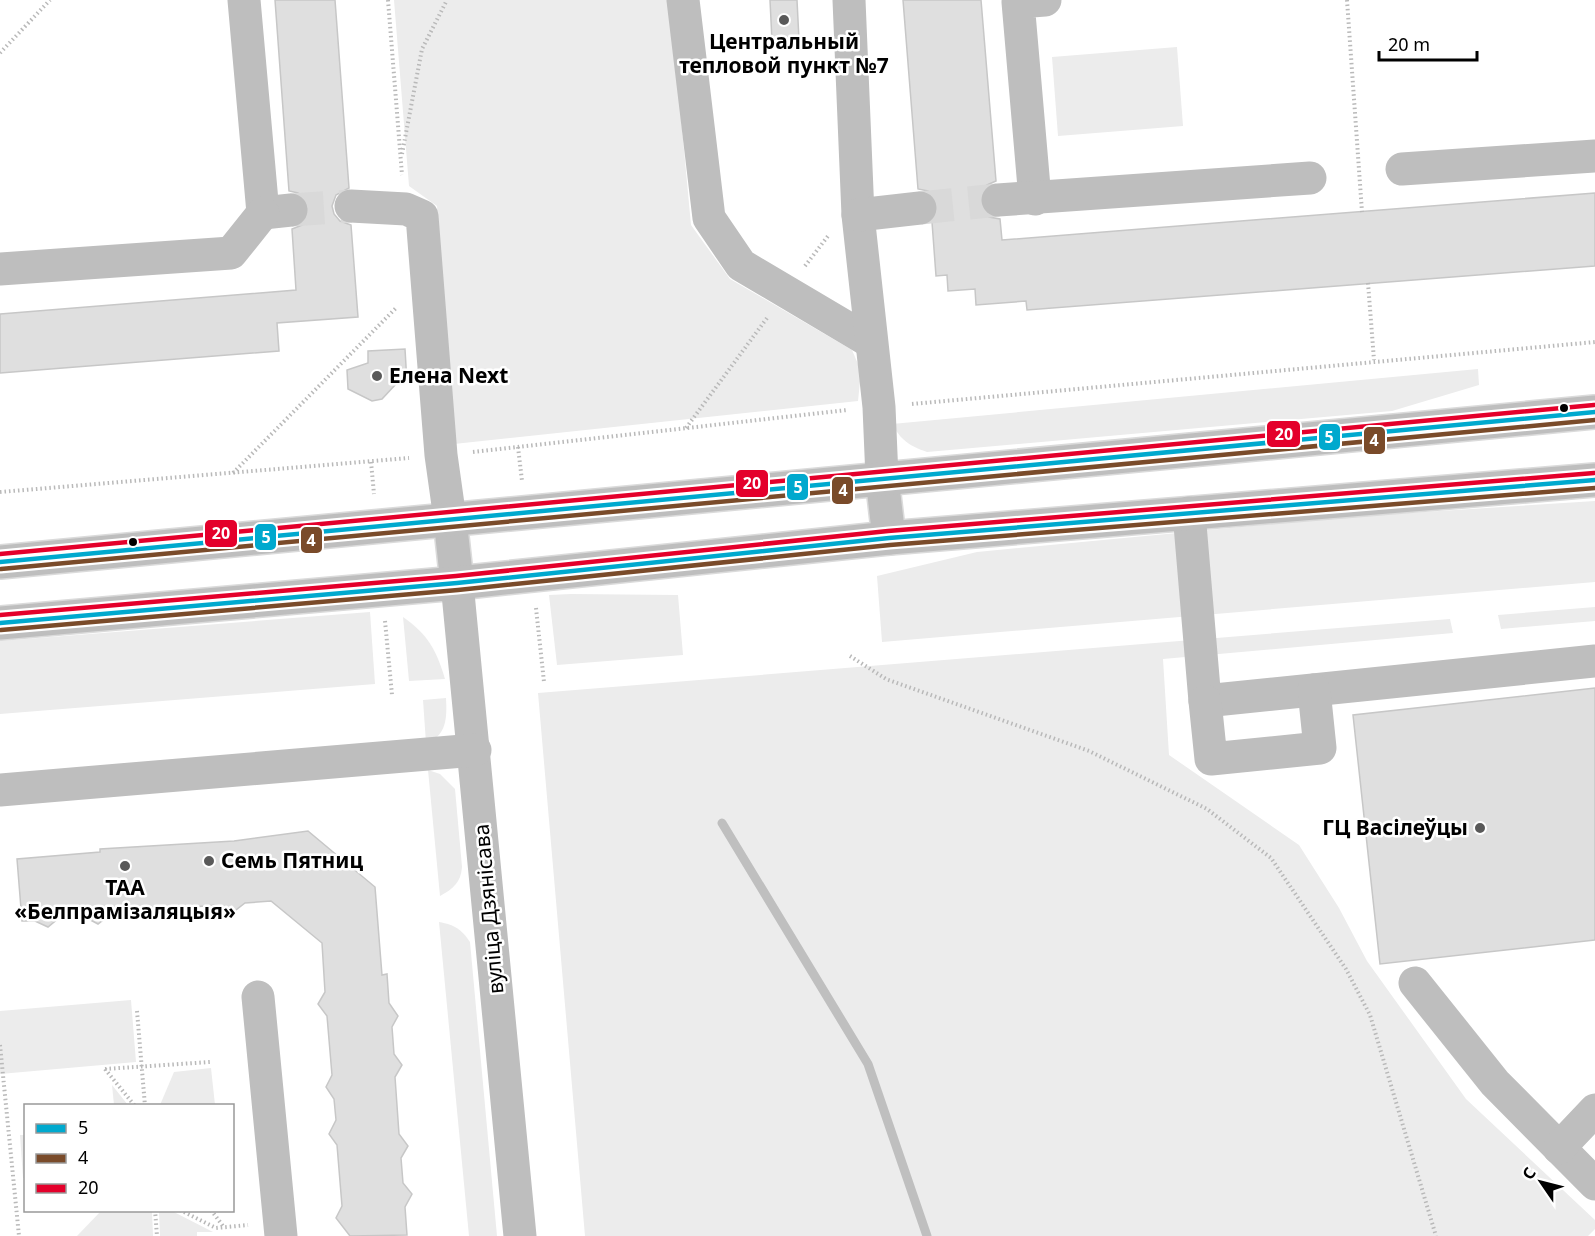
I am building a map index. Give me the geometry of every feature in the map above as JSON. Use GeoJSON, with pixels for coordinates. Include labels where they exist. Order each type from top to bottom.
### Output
{"type":"FeatureCollection","features":[{"type":"Feature","properties":{"kind":"main road"},"geometry":{"type":"LineString","coordinates":[[0,269],[231,253],[277,212],[244,0]]}},
{"type":"Feature","properties":{"kind":"main road"},"geometry":{"type":"LineString","coordinates":[[683,0],[709,218],[741,265],[871,342]]}},
{"type":"Feature","properties":{"kind":"main road"},"geometry":{"type":"LineString","coordinates":[[849,0],[858,215],[879,407],[882,478],[889,538]]}},
{"type":"Feature","properties":{"kind":"main road"},"geometry":{"type":"LineString","coordinates":[[1035,199],[1018,2],[1046,0]]}},
{"type":"Feature","properties":{"kind":"main road"},"geometry":{"type":"LineString","coordinates":[[1402,169],[1595,156]]}},
{"type":"Feature","properties":{"kind":"main road"},"geometry":{"type":"LineString","coordinates":[[998,200],[1310,178]]}},
{"type":"Feature","properties":{"kind":"main road","name":"вуліца Дзянісава"},"geometry":{"type":"LineString","coordinates":[[351,206],[406,209],[422,216],[441,455],[475,750],[520,1236]]}},
{"type":"Feature","properties":{"kind":"main road"},"geometry":{"type":"LineString","coordinates":[[858,215],[920,208]]}},
{"type":"Feature","properties":{"kind":"main road"},"geometry":{"type":"LineString","coordinates":[[0,562],[1595,412]]}},
{"type":"Feature","properties":{"kind":"main road"},"geometry":{"type":"LineString","coordinates":[[0,623],[457,583],[889,538],[1595,480]]}},
{"type":"Feature","properties":{"kind":"main road"},"geometry":{"type":"LineString","coordinates":[[1189,513],[1210,759],[1320,748],[1314,690]]}},
{"type":"Feature","properties":{"kind":"main road"},"geometry":{"type":"LineString","coordinates":[[1205,701],[1595,662]]}},
{"type":"Feature","properties":{"kind":"main road"},"geometry":{"type":"LineString","coordinates":[[0,790],[475,750]]}},
{"type":"Feature","properties":{"kind":"main road"},"geometry":{"type":"LineString","coordinates":[[1415,983],[1495,1083],[1595,1184]]}},
{"type":"Feature","properties":{"kind":"main road"},"geometry":{"type":"LineString","coordinates":[[258,997],[281,1236]]}},
{"type":"Feature","properties":{"kind":"main road"},"geometry":{"type":"LineString","coordinates":[[1559,1148],[1595,1110]]}},
{"type":"Feature","properties":{"kind":"path"},"geometry":{"type":"LineString","coordinates":[[0,53],[50,0]]}},
{"type":"Feature","properties":{"kind":"path"},"geometry":{"type":"LineString","coordinates":[[401,160],[422,49],[447,0]]}},
{"type":"Feature","properties":{"kind":"path"},"geometry":{"type":"LineString","coordinates":[[1347,0],[1362,212]]}},
{"type":"Feature","properties":{"kind":"path"},"geometry":{"type":"LineString","coordinates":[[1368,283],[1374,360]]}},
{"type":"Feature","properties":{"kind":"path"},"geometry":{"type":"LineString","coordinates":[[233,473],[402,302]]}},
{"type":"Feature","properties":{"kind":"path"},"geometry":{"type":"LineString","coordinates":[[0,492],[441,455],[879,407],[1595,342]]}},
{"type":"Feature","properties":{"kind":"path"},"geometry":{"type":"LineString","coordinates":[[850,656],[886,678],[1089,751],[1207,809],[1271,858],[1346,969],[1370,1015],[1436,1236]]}},
{"type":"Feature","properties":{"kind":"path"},"geometry":{"type":"LineString","coordinates":[[137,1011],[145,1104]]}},
{"type":"Feature","properties":{"kind":"path"},"geometry":{"type":"LineString","coordinates":[[0,1045],[2,1095],[19,1236]]}},
{"type":"Feature","properties":{"kind":"path"},"geometry":{"type":"LineString","coordinates":[[133,1104],[105,1070],[210,1062]]}},
{"type":"Feature","properties":{"kind":"path"},"geometry":{"type":"LineString","coordinates":[[155,1212],[157,1236]]}},
{"type":"Feature","properties":{"kind":"path"},"geometry":{"type":"LineString","coordinates":[[184,1212],[216,1228],[251,1225]]}},
{"type":"Feature","properties":{"kind":"path"},"geometry":{"type":"LineString","coordinates":[[212,1212],[223,1226]]}},
{"type":"Feature","properties":{"kind":"shaded area"},"geometry":{"type":"Polygon","coordinates":[[[394,0],[670,0],[691,225],[730,279],[852,350],[861,371],[858,401],[454,444],[437,206],[409,186],[394,0]]]}},
{"type":"Feature","properties":{"kind":"shaded area"},"geometry":{"type":"Polygon","coordinates":[[[1177,47],[1183,126],[1058,136],[1052,57],[1177,47]]]}},
{"type":"Feature","properties":{"kind":"shaded area"},"geometry":{"type":"Polygon","coordinates":[[[1478,369],[1479,385],[1392,411],[927,452],[906,442],[892,424],[1478,369]]]}},
{"type":"Feature","properties":{"kind":"shaded area"},"geometry":{"type":"Polygon","coordinates":[[[1595,501],[1595,582],[882,642],[877,576],[977,552],[1347,517],[1595,501]]]}},
{"type":"Feature","properties":{"kind":"shaded area"},"geometry":{"type":"Polygon","coordinates":[[[549,595],[678,595],[683,655],[557,665],[549,595]]]}},
{"type":"Feature","properties":{"kind":"shaded area"},"geometry":{"type":"Polygon","coordinates":[[[1595,607],[1595,621],[1501,629],[1498,615],[1595,607]]]}},
{"type":"Feature","properties":{"kind":"shaded area"},"geometry":{"type":"Polygon","coordinates":[[[370,612],[375,684],[0,714],[0,641],[370,612]]]}},
{"type":"Feature","properties":{"kind":"shaded area"},"geometry":{"type":"Polygon","coordinates":[[[403,617],[430,643],[445,679],[409,681],[403,617]]]}},
{"type":"Feature","properties":{"kind":"shaded area"},"geometry":{"type":"Polygon","coordinates":[[[1450,619],[1453,633],[1163,659],[1169,755],[1299,845],[1339,908],[1367,961],[1466,1099],[1595,1220],[1595,1229],[1588,1236],[585,1236],[538,693],[1450,619]]]}},
{"type":"Feature","properties":{"kind":"shaded area"},"geometry":{"type":"Polygon","coordinates":[[[446,698],[446,719],[442,731],[426,743],[423,700],[446,698]]]}},
{"type":"Feature","properties":{"kind":"shaded area"},"geometry":{"type":"Polygon","coordinates":[[[428,770],[440,774],[455,789],[462,867],[456,884],[440,896],[428,770]]]}},
{"type":"Feature","properties":{"kind":"shaded area"},"geometry":{"type":"Polygon","coordinates":[[[439,922],[457,928],[470,942],[497,1236],[469,1236],[439,922]]]}},
{"type":"Feature","properties":{"kind":"shaded area"},"geometry":{"type":"Polygon","coordinates":[[[131,1000],[136,1062],[0,1074],[0,1011],[131,1000]]]}},
{"type":"Feature","properties":{"kind":"shaded area"},"geometry":{"type":"Polygon","coordinates":[[[211,1068],[215,1104],[160,1104],[174,1072],[211,1068]]]}},
{"type":"Feature","properties":{"kind":"shaded area"},"geometry":{"type":"Polygon","coordinates":[[[112,1085],[127,1104],[114,1104],[112,1085]]]}},
{"type":"Feature","properties":{"kind":"shaded area"},"geometry":{"type":"Polygon","coordinates":[[[20,1135],[24,1135],[23,1178],[20,1135]]]}},
{"type":"Feature","properties":{"kind":"shaded area"},"geometry":{"type":"Polygon","coordinates":[[[100,1212],[152,1212],[153,1236],[77,1236],[100,1212]]]}},
{"type":"Feature","properties":{"kind":"shaded area"},"geometry":{"type":"Polygon","coordinates":[[[159,1212],[174,1212],[213,1232],[197,1232],[197,1236],[160,1236],[159,1212]]]}},
{"type":"Feature","properties":{"kind":"building"},"geometry":{"type":"Polygon","coordinates":[[[275,0],[335,0],[349,188],[336,195],[332,206],[334,214],[340,221],[351,225],[358,317],[277,323],[279,351],[0,373],[0,314],[296,290],[292,229],[302,225],[308,218],[310,209],[306,199],[298,193],[289,191],[275,0]]]}},
{"type":"Feature","properties":{"kind":"building","name":"Центральный тепловой пункт №7"},"geometry":{"type":"Polygon","coordinates":[[[770,0],[797,0],[799,40],[772,41],[770,0]]]}},
{"type":"Feature","properties":{"kind":"building"},"geometry":{"type":"Polygon","coordinates":[[[903,0],[981,0],[996,181],[981,191],[979,202],[989,217],[1000,219],[1002,240],[1595,193],[1595,266],[1027,310],[1026,301],[976,305],[975,289],[948,291],[947,275],[936,276],[932,222],[937,215],[938,205],[935,197],[928,191],[918,189],[903,0]]]}},
{"type":"Feature","properties":{"kind":"building","name":"Елена Next"},"geometry":{"type":"Polygon","coordinates":[[[405,349],[407,383],[396,384],[382,399],[372,401],[348,389],[347,370],[368,363],[368,351],[405,349]]]}},
{"type":"Feature","properties":{"kind":"building","name":"ГЦ Васілеўцы"},"geometry":{"type":"Polygon","coordinates":[[[1595,688],[1595,940],[1380,964],[1353,715],[1595,688]]]}},
{"type":"Feature","properties":{"kind":"building"},"geometry":{"type":"Polygon","coordinates":[[[308,831],[375,887],[382,975],[387,974],[389,1003],[398,1016],[392,1027],[394,1054],[402,1065],[395,1077],[399,1134],[408,1146],[401,1158],[403,1183],[412,1194],[405,1207],[407,1235],[350,1236],[336,1218],[342,1206],[337,1145],[329,1134],[336,1120],[334,1099],[326,1087],[332,1075],[327,1016],[318,1004],[325,992],[322,943],[271,901],[245,903],[232,913],[217,905],[193,907],[181,916],[167,910],[111,914],[98,924],[83,916],[59,918],[48,927],[35,921],[22,921],[17,859],[100,852],[100,849],[234,841],[308,831]]]}},
{"type":"Feature","properties":{"kind":"waterway"},"geometry":{"type":"LineString","coordinates":[[722,823],[868,1064],[927,1236]]}},
{"type":"Feature","properties":{"kind":"tunnel"},"geometry":{"type":"LineString","coordinates":[[920,208],[998,200]]}},
{"type":"Feature","properties":{"kind":"tunnel"},"geometry":{"type":"LineString","coordinates":[[291,210],[351,206]]}},
{"type":"Feature","properties":{"kind":"transit line","name":"20"},"geometry":{"type":"LineString","coordinates":[[0,554],[1594,405]]}},
{"type":"Feature","properties":{"kind":"transit line","name":"5"},"geometry":{"type":"LineString","coordinates":[[0,562],[1595,412]]}},
{"type":"Feature","properties":{"kind":"transit line","name":"4"},"geometry":{"type":"LineString","coordinates":[[1,569],[1595,420]]}},
{"type":"Feature","properties":{"kind":"transit line","name":"20"},"geometry":{"type":"LineString","coordinates":[[0,615],[456,576],[888,531],[1594,473]]}},
{"type":"Feature","properties":{"kind":"transit line","name":"5"},"geometry":{"type":"LineString","coordinates":[[0,623],[457,583],[889,538],[1595,480]]}},
{"type":"Feature","properties":{"kind":"transit line","name":"4"},"geometry":{"type":"LineString","coordinates":[[1,630],[458,590],[890,545],[1595,488]]}},
{"type":"Feature","properties":{"kind":"place","name":"Центральный тепловой пункт №7"},"geometry":{"type":"Point","coordinates":[784,20]}},
{"type":"Feature","properties":{"kind":"place","name":"Елена Next"},"geometry":{"type":"Point","coordinates":[377,376]}},
{"type":"Feature","properties":{"kind":"place","name":"ГЦ Васілеўцы"},"geometry":{"type":"Point","coordinates":[1480,828]}},
{"type":"Feature","properties":{"kind":"place","name":"Семь Пятниц"},"geometry":{"type":"Point","coordinates":[209,861]}},
{"type":"Feature","properties":{"kind":"place","name":"ТАА «Белпрамізаляцыя»"},"geometry":{"type":"Point","coordinates":[125,866]}}]}
